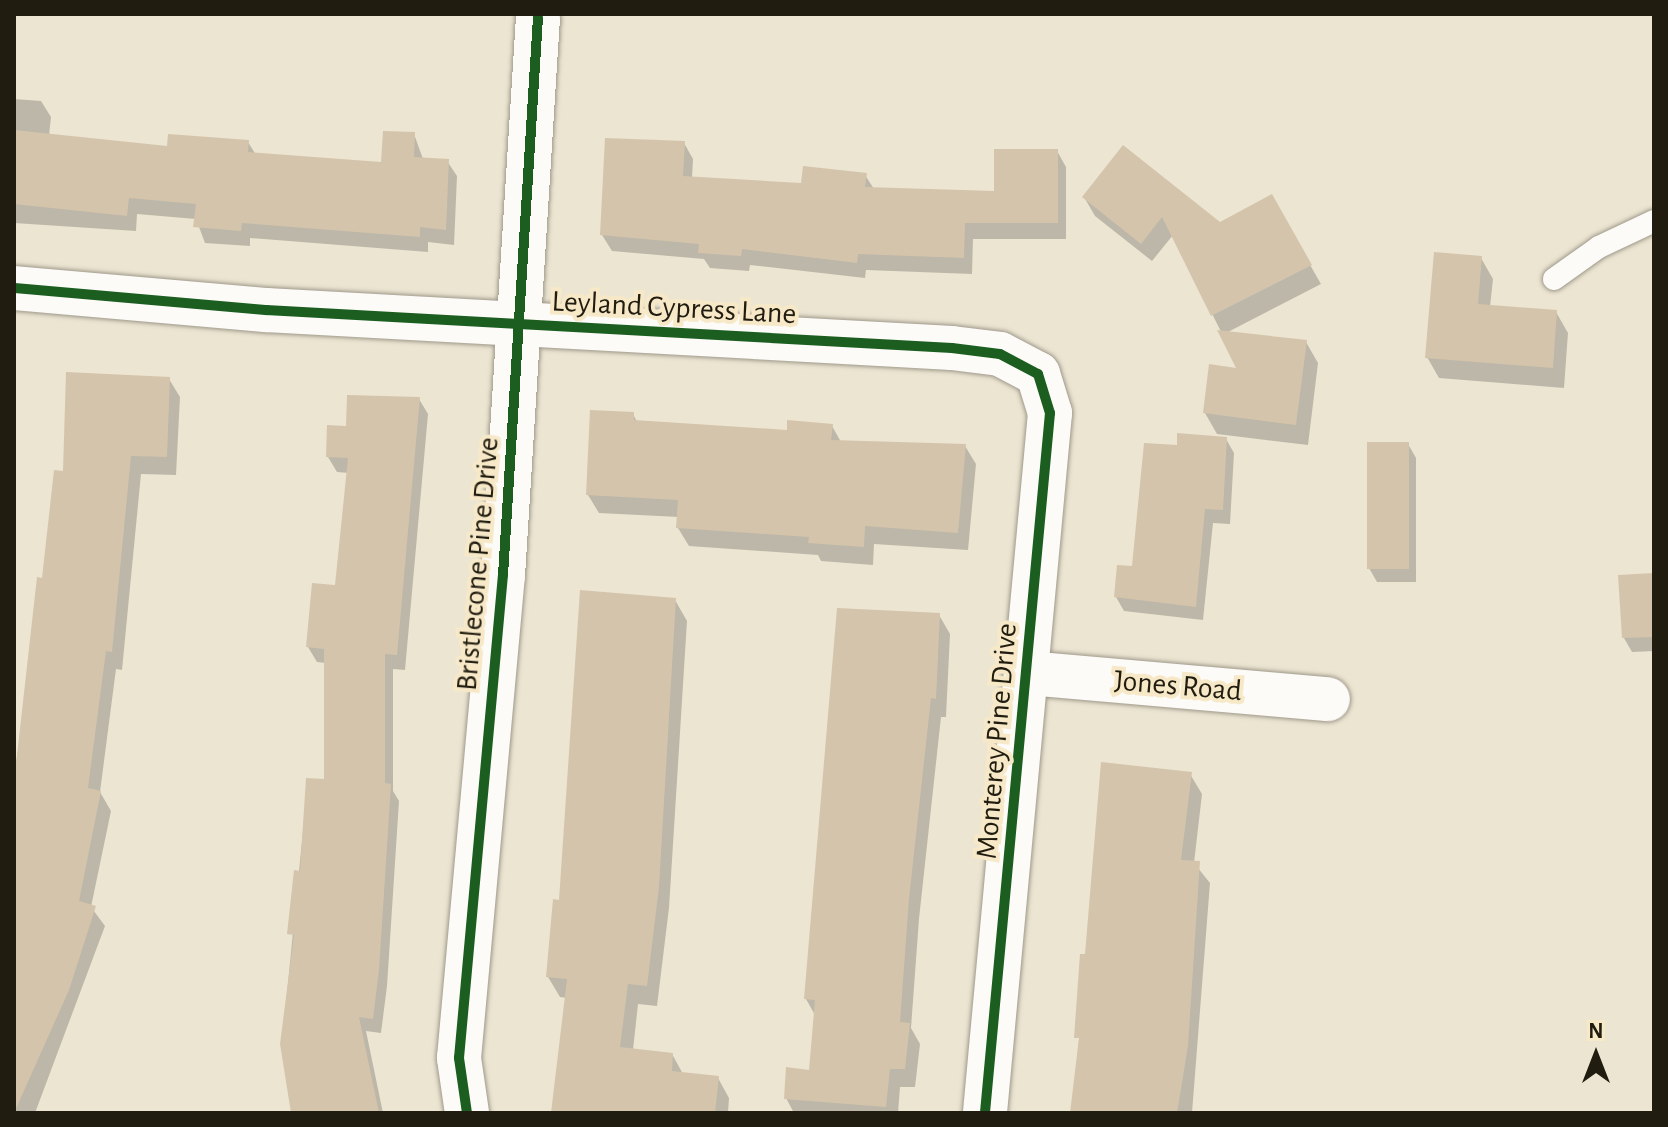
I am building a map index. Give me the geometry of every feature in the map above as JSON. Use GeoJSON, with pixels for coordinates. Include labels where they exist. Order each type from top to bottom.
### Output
{"type":"FeatureCollection","features":[{"type":"Feature","properties":{"kind":"street","name":"Bristlecone Pine Drive"},"geometry":{"type":"LineString","coordinates":[[467,1113],[459,1058],[461,1017],[503,575],[538,17]]}},
{"type":"Feature","properties":{"kind":"street","name":"Leyland Cypress Lane"},"geometry":{"type":"LineString","coordinates":[[14,288],[266,310],[952,348],[1000,354],[1038,374]]}},
{"type":"Feature","properties":{"kind":"street","name":"Monterey Pine Drive"},"geometry":{"type":"LineString","coordinates":[[985,1113],[1050,413],[1038,374]]}},
{"type":"Feature","properties":{"kind":"street","name":"Jones Road"},"geometry":{"type":"LineString","coordinates":[[1028,673],[1328,699]]}},
{"type":"Feature","properties":{"kind":"lane"},"geometry":{"type":"LineString","coordinates":[[1554,279],[1599,247],[1654,221]]}},
{"type":"Feature","properties":{"kind":"building"},"geometry":{"type":"Polygon","coordinates":[[[14,130],[167,146],[168,134],[249,140],[248,152],[381,162],[383,131],[415,132],[414,157],[449,159],[446,230],[420,227],[420,237],[242,223],[241,231],[193,227],[196,204],[129,198],[127,216],[14,204],[14,130]]]}},
{"type":"Feature","properties":{"kind":"building"},"geometry":{"type":"Polygon","coordinates":[[[605,138],[685,141],[683,176],[801,183],[803,166],[867,173],[865,187],[994,191],[994,149],[1058,149],[1058,223],[965,223],[964,258],[858,254],[857,263],[742,249],[741,256],[698,253],[699,244],[600,235],[605,138]]]}},
{"type":"Feature","properties":{"kind":"building"},"geometry":{"type":"Polygon","coordinates":[[[1123,145],[1220,222],[1272,194],[1312,265],[1211,316],[1162,217],[1141,244],[1082,197],[1123,145]]]}},
{"type":"Feature","properties":{"kind":"building"},"geometry":{"type":"Polygon","coordinates":[[[1434,252],[1482,256],[1478,304],[1557,310],[1553,368],[1425,358],[1434,252]]]}},
{"type":"Feature","properties":{"kind":"building"},"geometry":{"type":"Polygon","coordinates":[[[1217,330],[1307,340],[1296,425],[1203,413],[1209,364],[1236,368],[1217,330]]]}},
{"type":"Feature","properties":{"kind":"building"},"geometry":{"type":"Polygon","coordinates":[[[66,372],[170,377],[167,457],[131,456],[112,652],[106,651],[88,788],[101,791],[79,901],[96,906],[69,990],[14,1113],[14,782],[37,577],[42,578],[54,470],[63,471],[66,372]]]}},
{"type":"Feature","properties":{"kind":"building"},"geometry":{"type":"Polygon","coordinates":[[[347,395],[420,397],[397,655],[385,654],[385,783],[391,784],[379,970],[373,1019],[359,1017],[379,1113],[291,1113],[280,1044],[294,935],[287,934],[294,870],[300,871],[306,778],[324,779],[324,649],[306,647],[312,583],[335,585],[348,458],[326,457],[327,425],[346,426],[347,395]]]}},
{"type":"Feature","properties":{"kind":"building"},"geometry":{"type":"Polygon","coordinates":[[[590,410],[634,412],[634,420],[787,430],[787,420],[833,424],[831,440],[966,444],[958,533],[865,526],[864,547],[808,543],[809,537],[676,528],[678,500],[586,495],[590,410]]]}},
{"type":"Feature","properties":{"kind":"building"},"geometry":{"type":"Polygon","coordinates":[[[1177,433],[1227,437],[1223,510],[1205,509],[1196,607],[1114,597],[1117,565],[1132,566],[1144,443],[1177,445],[1177,433]]]}},
{"type":"Feature","properties":{"kind":"building"},"geometry":{"type":"Polygon","coordinates":[[[1367,442],[1409,442],[1409,569],[1367,569],[1367,442]]]}},
{"type":"Feature","properties":{"kind":"building"},"geometry":{"type":"Polygon","coordinates":[[[1654,573],[1654,637],[1622,638],[1618,575],[1654,573]]]}},
{"type":"Feature","properties":{"kind":"building"},"geometry":{"type":"Polygon","coordinates":[[[580,590],[676,598],[659,887],[647,986],[628,984],[620,1047],[673,1053],[672,1071],[719,1076],[715,1113],[551,1113],[567,979],[546,977],[553,899],[559,900],[580,590]]]}},
{"type":"Feature","properties":{"kind":"building"},"geometry":{"type":"Polygon","coordinates":[[[837,608],[940,613],[936,699],[931,698],[909,899],[900,1022],[910,1023],[905,1069],[890,1069],[886,1107],[784,1099],[786,1067],[809,1070],[815,1000],[804,999],[837,608]]]}},
{"type":"Feature","properties":{"kind":"building"},"geometry":{"type":"Polygon","coordinates":[[[1101,762],[1192,772],[1181,860],[1200,861],[1188,1046],[1177,1113],[1070,1113],[1079,1038],[1074,1038],[1080,954],[1085,954],[1101,762]]]}},
{"type":"Feature","properties":{"kind":"cycle path"},"geometry":{"type":"LineString","coordinates":[[467,1113],[459,1058],[503,575],[538,17]]}},
{"type":"Feature","properties":{"kind":"cycle path"},"geometry":{"type":"LineString","coordinates":[[14,288],[266,310],[952,348],[1000,354],[1038,374],[1050,413],[985,1113]]}}]}
